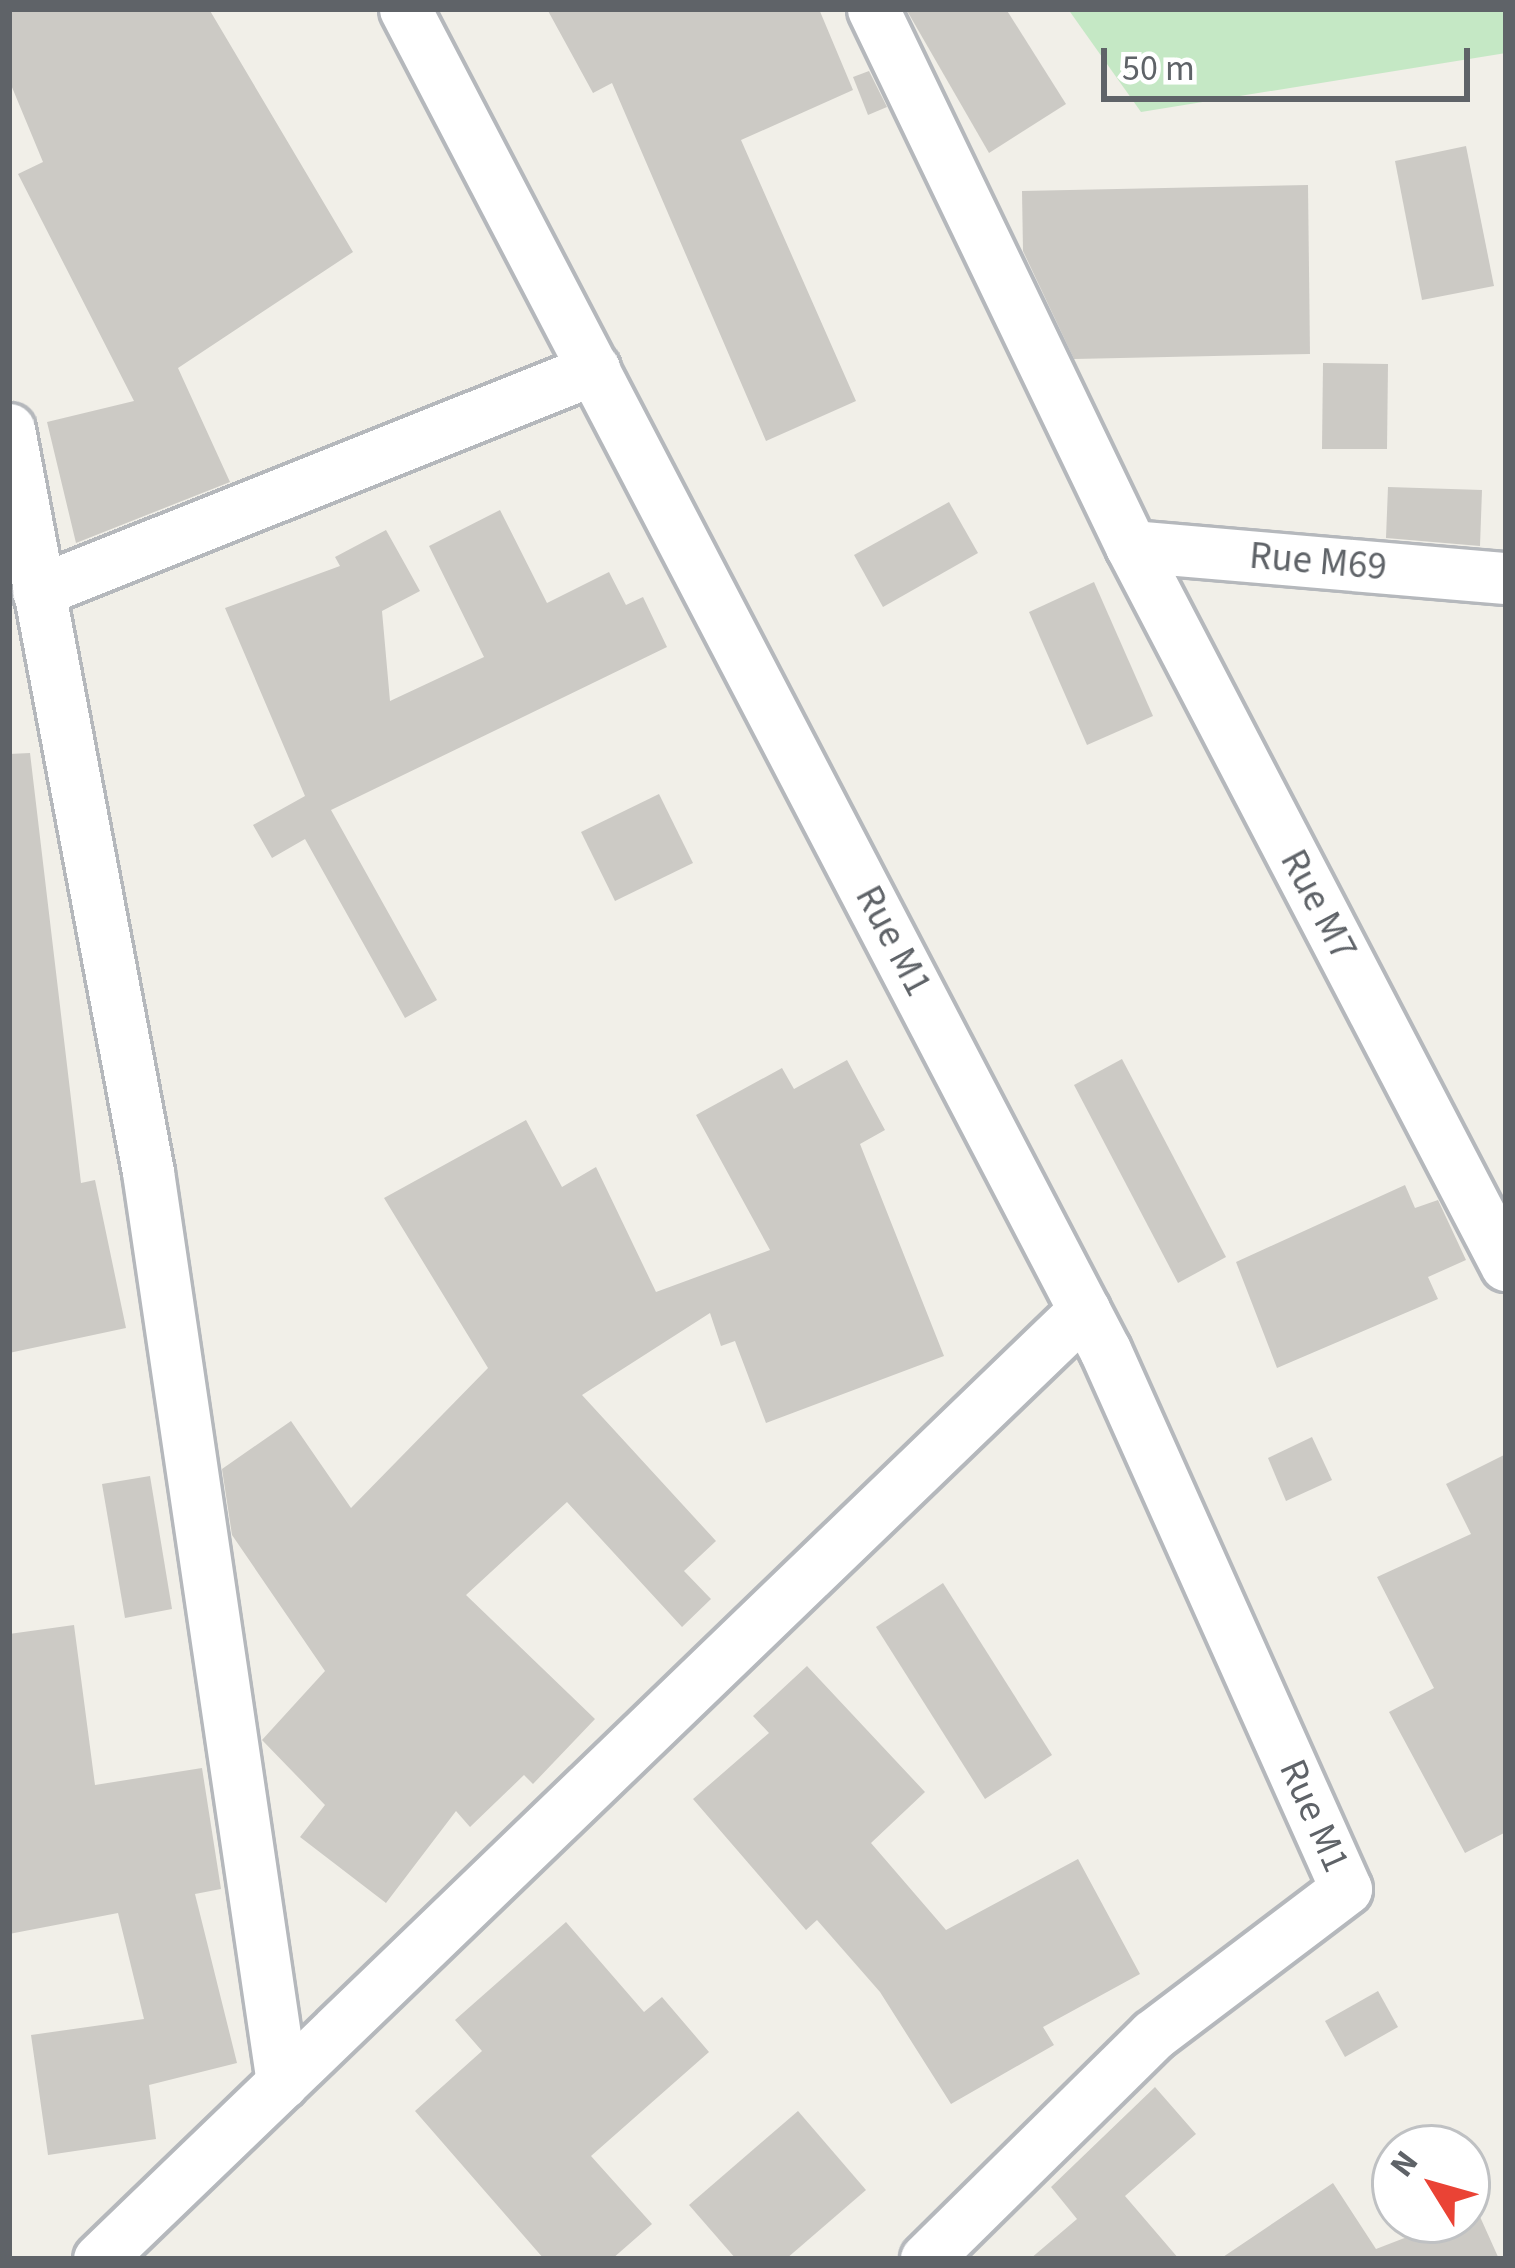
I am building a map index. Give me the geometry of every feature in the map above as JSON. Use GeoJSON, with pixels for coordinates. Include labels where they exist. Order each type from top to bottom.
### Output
{"type":"FeatureCollection","features":[{"type":"Feature","properties":{"kind":"street","name":"Rue M7"},"geometry":{"type":"LineString","coordinates":[[873,9],[1131,546],[1506,1265]]}},
{"type":"Feature","properties":{"kind":"street","name":"Rue M1"},"geometry":{"type":"LineString","coordinates":[[406,10],[1084,1310],[1346,1889],[1153,2035],[926,2259]]}},
{"type":"Feature","properties":{"kind":"street"},"geometry":{"type":"LineString","coordinates":[[38,591],[594,369]]}},
{"type":"Feature","properties":{"kind":"street"},"geometry":{"type":"LineString","coordinates":[[10,440],[148,1172],[282,2083]]}},
{"type":"Feature","properties":{"kind":"street","name":"Rue M69"},"geometry":{"type":"LineString","coordinates":[[1131,546],[1506,578]]}},
{"type":"Feature","properties":{"kind":"street"},"geometry":{"type":"LineString","coordinates":[[99,2259],[1084,1310]]}},
{"type":"Feature","properties":{"kind":"green space"},"geometry":{"type":"Polygon","coordinates":[[[1068,9],[1506,9],[1506,53],[1141,112],[1068,9]]]}},
{"type":"Feature","properties":{"kind":"building"},"geometry":{"type":"Polygon","coordinates":[[[9,9],[209,9],[353,252],[178,368],[230,482],[76,543],[47,422],[134,401],[18,174],[43,162],[9,80],[9,9]]]}},
{"type":"Feature","properties":{"kind":"building"},"geometry":{"type":"Polygon","coordinates":[[[547,9],[819,9],[853,90],[741,140],[856,401],[766,441],[612,83],[593,93],[547,9]]]}},
{"type":"Feature","properties":{"kind":"building"},"geometry":{"type":"Polygon","coordinates":[[[906,9],[1006,9],[1066,104],[989,153],[906,9]]]}},
{"type":"Feature","properties":{"kind":"building"},"geometry":{"type":"Polygon","coordinates":[[[869,71],[887,107],[868,115],[853,77],[869,71]]]}},
{"type":"Feature","properties":{"kind":"building"},"geometry":{"type":"Polygon","coordinates":[[[1466,146],[1494,286],[1422,300],[1395,161],[1466,146]]]}},
{"type":"Feature","properties":{"kind":"building"},"geometry":{"type":"Polygon","coordinates":[[[1308,185],[1310,354],[1074,359],[1023,251],[1022,191],[1308,185]]]}},
{"type":"Feature","properties":{"kind":"building"},"geometry":{"type":"Polygon","coordinates":[[[1323,363],[1388,364],[1387,449],[1322,449],[1323,363]]]}},
{"type":"Feature","properties":{"kind":"building"},"geometry":{"type":"Polygon","coordinates":[[[1388,487],[1482,490],[1480,546],[1386,538],[1388,487]]]}},
{"type":"Feature","properties":{"kind":"building"},"geometry":{"type":"Polygon","coordinates":[[[949,502],[978,553],[883,607],[854,555],[949,502]]]}},
{"type":"Feature","properties":{"kind":"building"},"geometry":{"type":"Polygon","coordinates":[[[500,510],[547,603],[609,572],[626,605],[643,597],[667,647],[331,810],[437,1000],[405,1018],[305,839],[272,858],[253,825],[305,796],[225,608],[340,566],[335,557],[386,530],[420,591],[382,611],[390,701],[484,657],[429,546],[500,510]]]}},
{"type":"Feature","properties":{"kind":"building"},"geometry":{"type":"Polygon","coordinates":[[[1094,582],[1153,716],[1087,745],[1029,612],[1094,582]]]}},
{"type":"Feature","properties":{"kind":"building"},"geometry":{"type":"Polygon","coordinates":[[[30,753],[81,1183],[95,1180],[126,1328],[9,1353],[9,754],[30,753]]]}},
{"type":"Feature","properties":{"kind":"building"},"geometry":{"type":"Polygon","coordinates":[[[659,794],[693,863],[615,901],[581,832],[659,794]]]}},
{"type":"Feature","properties":{"kind":"building"},"geometry":{"type":"Polygon","coordinates":[[[1122,1059],[1226,1257],[1178,1283],[1074,1085],[1122,1059]]]}},
{"type":"Feature","properties":{"kind":"building"},"geometry":{"type":"Polygon","coordinates":[[[847,1060],[885,1130],[860,1144],[944,1356],[766,1423],[735,1341],[721,1346],[710,1313],[582,1395],[716,1541],[684,1571],[711,1599],[682,1627],[567,1502],[466,1595],[595,1719],[533,1784],[524,1775],[470,1827],[456,1811],[386,1903],[300,1837],[325,1805],[262,1740],[325,1671],[232,1535],[222,1469],[291,1421],[351,1508],[488,1368],[384,1198],[526,1120],[562,1187],[596,1167],[656,1292],[770,1250],[696,1115],[782,1068],[794,1089],[847,1060]]]}},
{"type":"Feature","properties":{"kind":"building"},"geometry":{"type":"Polygon","coordinates":[[[1405,1185],[1415,1208],[1438,1200],[1466,1260],[1428,1277],[1438,1299],[1277,1368],[1236,1262],[1405,1185]]]}},
{"type":"Feature","properties":{"kind":"building"},"geometry":{"type":"Polygon","coordinates":[[[1312,1437],[1332,1480],[1286,1501],[1268,1458],[1312,1437]]]}},
{"type":"Feature","properties":{"kind":"building"},"geometry":{"type":"Polygon","coordinates":[[[1506,1454],[1506,1832],[1465,1853],[1389,1712],[1434,1688],[1377,1577],[1471,1534],[1446,1484],[1506,1454]]]}},
{"type":"Feature","properties":{"kind":"building"},"geometry":{"type":"Polygon","coordinates":[[[150,1476],[172,1609],[125,1618],[102,1484],[150,1476]]]}},
{"type":"Feature","properties":{"kind":"building"},"geometry":{"type":"Polygon","coordinates":[[[943,1583],[1052,1755],[985,1799],[876,1627],[943,1583]]]}},
{"type":"Feature","properties":{"kind":"building"},"geometry":{"type":"Polygon","coordinates":[[[74,1625],[95,1785],[202,1768],[221,1889],[195,1894],[237,2063],[149,2085],[156,2139],[48,2155],[31,2035],[144,2019],[118,1913],[9,1934],[9,1634],[74,1625]]]}},
{"type":"Feature","properties":{"kind":"building"},"geometry":{"type":"Polygon","coordinates":[[[807,1666],[925,1792],[871,1843],[946,1930],[1078,1859],[1140,1974],[1043,2027],[1054,2045],[951,2104],[880,1992],[817,1920],[806,1930],[693,1799],[769,1733],[753,1716],[807,1666]]]}},
{"type":"Feature","properties":{"kind":"building"},"geometry":{"type":"Polygon","coordinates":[[[566,1922],[644,2012],[662,1997],[709,2052],[591,2156],[652,2224],[612,2259],[544,2259],[415,2111],[482,2051],[455,2020],[566,1922]]]}},
{"type":"Feature","properties":{"kind":"building"},"geometry":{"type":"Polygon","coordinates":[[[1378,1991],[1398,2027],[1345,2057],[1325,2021],[1378,1991]]]}},
{"type":"Feature","properties":{"kind":"building"},"geometry":{"type":"Polygon","coordinates":[[[1155,2087],[1196,2134],[1125,2196],[1179,2259],[1030,2259],[1077,2219],[1051,2187],[1155,2087]]]}},
{"type":"Feature","properties":{"kind":"building"},"geometry":{"type":"Polygon","coordinates":[[[798,2111],[866,2190],[786,2259],[736,2259],[689,2205],[798,2111]]]}},
{"type":"Feature","properties":{"kind":"building"},"geometry":{"type":"Polygon","coordinates":[[[1333,2183],[1376,2249],[1389,2244],[1491,2241],[1499,2259],[1220,2259],[1333,2183]]]}}]}
